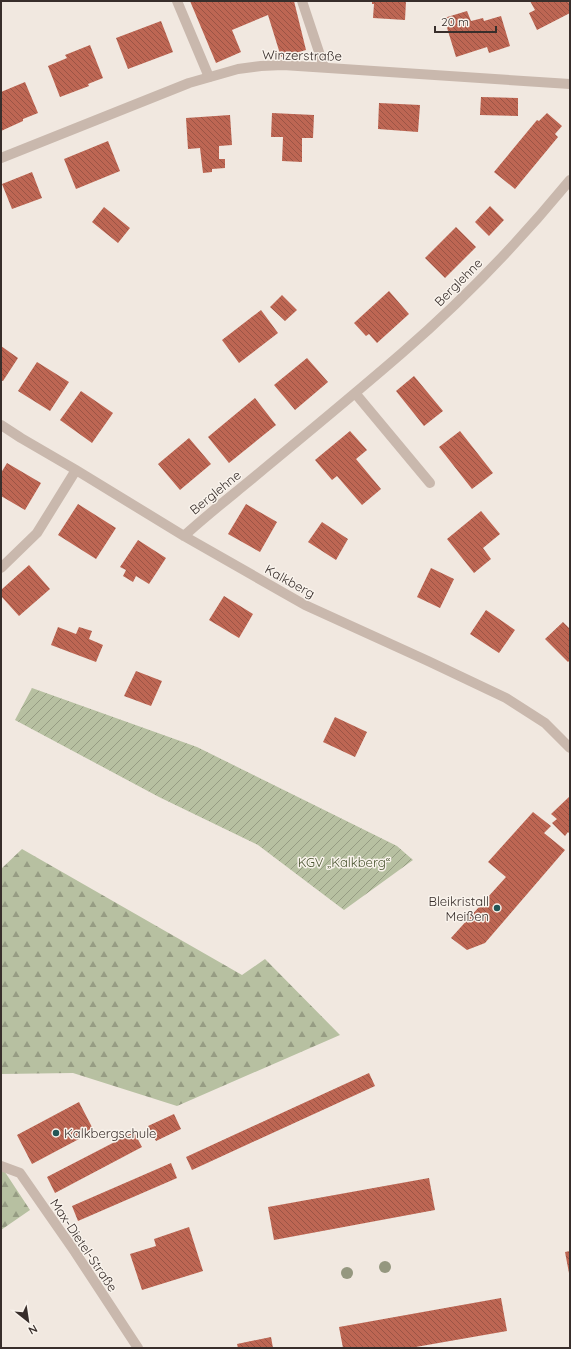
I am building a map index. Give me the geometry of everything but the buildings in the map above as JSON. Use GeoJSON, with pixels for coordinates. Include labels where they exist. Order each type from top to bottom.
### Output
{"type":"FeatureCollection","features":[{"type":"Feature","properties":{"kind":"street"},"geometry":{"type":"LineString","coordinates":[[177,1],[209,77]]}},
{"type":"Feature","properties":{"kind":"street"},"geometry":{"type":"LineString","coordinates":[[302,1],[324,68]]}},
{"type":"Feature","properties":{"kind":"street","name":"Winzerstraße"},"geometry":{"type":"LineString","coordinates":[[1,158],[189,83],[238,69],[283,65],[570,84]]}},
{"type":"Feature","properties":{"kind":"street","name":"Berglehne"},"geometry":{"type":"LineString","coordinates":[[184,536],[205,516],[265,469],[402,353],[468,291],[541,215],[570,180]]}},
{"type":"Feature","properties":{"kind":"street"},"geometry":{"type":"LineString","coordinates":[[355,392],[430,483]]}},
{"type":"Feature","properties":{"kind":"street","name":"Kalkberg"},"geometry":{"type":"LineString","coordinates":[[1,425],[184,536],[305,605],[506,698],[545,723],[570,748]]}},
{"type":"Feature","properties":{"kind":"street"},"geometry":{"type":"LineString","coordinates":[[1,568],[37,533],[76,470]]}},
{"type":"Feature","properties":{"kind":"street","name":"Max-Dietel-Straße"},"geometry":{"type":"LineString","coordinates":[[1,1166],[20,1173],[75,1252],[138,1348]]}},
{"type":"Feature","properties":{"kind":"green space","name":"KGV „Kalkberg“"},"geometry":{"type":"Polygon","coordinates":[[[32,688],[197,747],[397,846],[413,860],[344,910],[258,845],[159,797],[15,720],[32,688]]]}},
{"type":"Feature","properties":{"kind":"green space"},"geometry":{"type":"Polygon","coordinates":[[[22,849],[242,975],[265,959],[340,1035],[177,1106],[73,1073],[1,1074],[1,869],[22,849]]]}},
{"type":"Feature","properties":{"kind":"green space"},"geometry":{"type":"Polygon","coordinates":[[[1,1166],[30,1210],[1,1230],[1,1166]]]}},
{"type":"Feature","properties":{"kind":"place","name":"Bleikristall Meißen"},"geometry":{"type":"Point","coordinates":[497,908]}},
{"type":"Feature","properties":{"kind":"place","name":"Kalkbergschule"},"geometry":{"type":"Point","coordinates":[56,1133]}}]}
